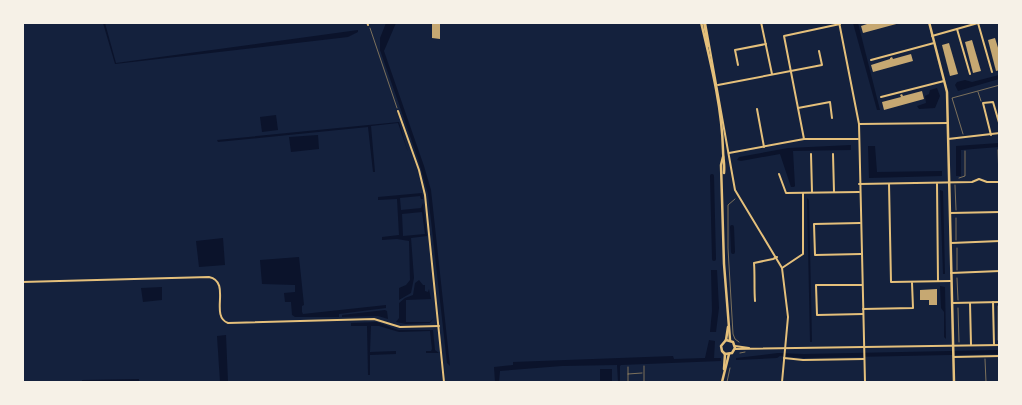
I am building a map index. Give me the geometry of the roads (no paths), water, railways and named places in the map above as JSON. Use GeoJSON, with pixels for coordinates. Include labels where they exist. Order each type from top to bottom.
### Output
{"type":"FeatureCollection","features":[{"type":"Feature","properties":{"kind":"main road"},"geometry":{"type":"LineString","coordinates":[[703,22],[721,122],[724,166],[724,264],[727,290],[728,340],[735,348],[727,354],[722,382]]}},
{"type":"Feature","properties":{"kind":"main road"},"geometry":{"type":"LineString","coordinates":[[929,22],[947,92],[954,382]]}},
{"type":"Feature","properties":{"kind":"main road"},"geometry":{"type":"LineString","coordinates":[[727,354],[722,351],[721,346],[728,340]]}},
{"type":"Feature","properties":{"kind":"street"},"geometry":{"type":"LineString","coordinates":[[703,22],[718,85],[735,190],[782,268],[788,317],[782,382]]}},
{"type":"Feature","properties":{"kind":"street"},"geometry":{"type":"LineString","coordinates":[[761,22],[772,74]]}},
{"type":"Feature","properties":{"kind":"street"},"geometry":{"type":"LineString","coordinates":[[963,22],[964,26]]}},
{"type":"Feature","properties":{"kind":"street"},"geometry":{"type":"LineString","coordinates":[[804,140],[784,36],[839,23],[858,124],[865,382]]}},
{"type":"Feature","properties":{"kind":"street"},"geometry":{"type":"LineString","coordinates":[[932,36],[978,23],[992,72]]}},
{"type":"Feature","properties":{"kind":"street"},"geometry":{"type":"LineString","coordinates":[[957,29],[970,74]]}},
{"type":"Feature","properties":{"kind":"street"},"geometry":{"type":"LineString","coordinates":[[871,60],[934,43]]}},
{"type":"Feature","properties":{"kind":"street"},"geometry":{"type":"LineString","coordinates":[[738,65],[735,50],[766,44]]}},
{"type":"Feature","properties":{"kind":"street"},"geometry":{"type":"LineString","coordinates":[[718,85],[822,65],[819,50]]}},
{"type":"Feature","properties":{"kind":"street"},"geometry":{"type":"LineString","coordinates":[[881,97],[944,81]]}},
{"type":"Feature","properties":{"kind":"street"},"geometry":{"type":"LineString","coordinates":[[798,108],[830,102],[832,118]]}},
{"type":"Feature","properties":{"kind":"street"},"geometry":{"type":"LineString","coordinates":[[991,135],[983,103],[993,102],[1000,126]]}},
{"type":"Feature","properties":{"kind":"street"},"geometry":{"type":"LineString","coordinates":[[757,109],[764,147]]}},
{"type":"Feature","properties":{"kind":"street"},"geometry":{"type":"LineString","coordinates":[[398,111],[423,182],[444,382]]}},
{"type":"Feature","properties":{"kind":"street"},"geometry":{"type":"LineString","coordinates":[[858,124],[948,123]]}},
{"type":"Feature","properties":{"kind":"street"},"geometry":{"type":"LineString","coordinates":[[948,139],[1000,133]]}},
{"type":"Feature","properties":{"kind":"street"},"geometry":{"type":"LineString","coordinates":[[729,153],[804,140],[858,139]]}},
{"type":"Feature","properties":{"kind":"street"},"geometry":{"type":"LineString","coordinates":[[811,154],[812,192]]}},
{"type":"Feature","properties":{"kind":"street"},"geometry":{"type":"LineString","coordinates":[[833,154],[834,192]]}},
{"type":"Feature","properties":{"kind":"street"},"geometry":{"type":"LineString","coordinates":[[779,174],[786,192],[860,192]]}},
{"type":"Feature","properties":{"kind":"street"},"geometry":{"type":"LineString","coordinates":[[859,184],[955,183],[972,182],[979,179],[987,182],[999,182]]}},
{"type":"Feature","properties":{"kind":"street"},"geometry":{"type":"LineString","coordinates":[[936,183],[938,281]]}},
{"type":"Feature","properties":{"kind":"street"},"geometry":{"type":"LineString","coordinates":[[889,184],[891,282],[952,281]]}},
{"type":"Feature","properties":{"kind":"street"},"geometry":{"type":"LineString","coordinates":[[782,268],[803,254],[803,193]]}},
{"type":"Feature","properties":{"kind":"street"},"geometry":{"type":"LineString","coordinates":[[950,213],[1000,212]]}},
{"type":"Feature","properties":{"kind":"street"},"geometry":{"type":"LineString","coordinates":[[860,223],[814,224],[815,255],[861,254]]}},
{"type":"Feature","properties":{"kind":"street"},"geometry":{"type":"LineString","coordinates":[[950,243],[1000,242]]}},
{"type":"Feature","properties":{"kind":"street"},"geometry":{"type":"LineString","coordinates":[[754,301],[756,282],[754,263],[777,257]]}},
{"type":"Feature","properties":{"kind":"street"},"geometry":{"type":"LineString","coordinates":[[951,272],[1000,271]]}},
{"type":"Feature","properties":{"kind":"street"},"geometry":{"type":"LineString","coordinates":[[22,282],[209,277],[215,279],[220,284],[221,317],[222,320],[228,323],[374,319],[400,326],[439,326]]}},
{"type":"Feature","properties":{"kind":"street"},"geometry":{"type":"LineString","coordinates":[[862,309],[913,308],[912,282]]}},
{"type":"Feature","properties":{"kind":"street"},"geometry":{"type":"LineString","coordinates":[[862,285],[816,285],[817,315],[863,314]]}},
{"type":"Feature","properties":{"kind":"street"},"geometry":{"type":"LineString","coordinates":[[993,302],[994,345]]}},
{"type":"Feature","properties":{"kind":"street"},"geometry":{"type":"LineString","coordinates":[[952,303],[999,302]]}},
{"type":"Feature","properties":{"kind":"street"},"geometry":{"type":"LineString","coordinates":[[970,303],[971,345]]}},
{"type":"Feature","properties":{"kind":"street"},"geometry":{"type":"LineString","coordinates":[[735,348],[784,349],[999,345]]}},
{"type":"Feature","properties":{"kind":"street"},"geometry":{"type":"LineString","coordinates":[[784,356],[803,360],[864,358]]}},
{"type":"Feature","properties":{"kind":"street"},"geometry":{"type":"LineString","coordinates":[[954,357],[1000,356]]}},
{"type":"Feature","properties":{"kind":"water"},"geometry":{"type":"Polygon","coordinates":[[[103,23],[105,23],[116,63],[358,30],[358,32],[348,37],[115,64],[103,23]]]}},
{"type":"Feature","properties":{"kind":"water"},"geometry":{"type":"Polygon","coordinates":[[[386,23],[396,23],[384,51],[431,190],[450,366],[447,363],[428,194],[418,159],[380,50],[380,38],[386,23]]]}},
{"type":"Feature","properties":{"kind":"water"},"geometry":{"type":"Polygon","coordinates":[[[853,23],[858,23],[880,110],[877,110],[853,23]]]}},
{"type":"Feature","properties":{"kind":"water"},"geometry":{"type":"Polygon","coordinates":[[[999,75],[999,79],[958,91],[955,85],[957,82],[965,80],[972,82],[999,75]]]}},
{"type":"Feature","properties":{"kind":"water"},"geometry":{"type":"Polygon","coordinates":[[[937,88],[940,96],[935,108],[919,109],[917,106],[926,103],[925,96],[929,94],[930,90],[937,88]]]}},
{"type":"Feature","properties":{"kind":"water"},"geometry":{"type":"Polygon","coordinates":[[[276,115],[278,130],[262,132],[260,117],[276,115]]]}},
{"type":"Feature","properties":{"kind":"water"},"geometry":{"type":"Polygon","coordinates":[[[399,122],[408,152],[398,123],[371,126],[375,172],[373,172],[368,127],[218,142],[217,140],[399,122]]]}},
{"type":"Feature","properties":{"kind":"water"},"geometry":{"type":"Polygon","coordinates":[[[318,135],[319,149],[291,152],[289,137],[318,135]]]}},
{"type":"Feature","properties":{"kind":"water"},"geometry":{"type":"Polygon","coordinates":[[[999,143],[999,147],[961,150],[961,176],[956,176],[956,146],[999,143]]]}},
{"type":"Feature","properties":{"kind":"water"},"geometry":{"type":"Polygon","coordinates":[[[851,145],[851,150],[793,151],[794,187],[791,187],[780,154],[741,161],[737,160],[739,157],[788,148],[851,145]]]}},
{"type":"Feature","properties":{"kind":"water"},"geometry":{"type":"Polygon","coordinates":[[[868,146],[875,146],[877,172],[942,171],[942,176],[869,178],[868,146]]]}},
{"type":"Feature","properties":{"kind":"water"},"geometry":{"type":"Polygon","coordinates":[[[940,190],[943,191],[945,274],[943,274],[940,190]]]}},
{"type":"Feature","properties":{"kind":"water"},"geometry":{"type":"Polygon","coordinates":[[[422,193],[423,199],[420,196],[400,198],[401,210],[421,208],[423,203],[427,236],[411,238],[414,278],[411,293],[399,300],[399,288],[406,285],[410,280],[409,241],[397,239],[382,240],[382,237],[399,235],[397,199],[378,200],[378,197],[422,193]],[[422,212],[402,214],[403,236],[425,234],[422,212]]]}},
{"type":"Feature","properties":{"kind":"water"},"geometry":{"type":"Polygon","coordinates":[[[807,198],[809,200],[812,342],[810,342],[807,198]]]}},
{"type":"Feature","properties":{"kind":"water"},"geometry":{"type":"Polygon","coordinates":[[[223,238],[225,265],[199,267],[196,241],[223,238]]]}},
{"type":"Feature","properties":{"kind":"water"},"geometry":{"type":"Polygon","coordinates":[[[299,257],[304,305],[302,306],[303,314],[386,305],[386,308],[339,314],[339,317],[295,317],[292,315],[291,302],[285,302],[284,293],[295,292],[295,285],[262,284],[260,260],[299,257]]]}},
{"type":"Feature","properties":{"kind":"water"},"geometry":{"type":"Polygon","coordinates":[[[711,270],[717,270],[719,308],[716,332],[710,332],[712,311],[711,270]]]}},
{"type":"Feature","properties":{"kind":"water"},"geometry":{"type":"Polygon","coordinates":[[[419,280],[425,285],[425,291],[428,292],[429,289],[431,299],[406,300],[406,322],[430,322],[434,318],[430,323],[406,324],[396,322],[399,318],[399,303],[413,295],[415,283],[419,280]]]}},
{"type":"Feature","properties":{"kind":"water"},"geometry":{"type":"Polygon","coordinates":[[[940,286],[945,287],[946,339],[944,337],[944,312],[941,308],[940,286]]]}},
{"type":"Feature","properties":{"kind":"water"},"geometry":{"type":"Polygon","coordinates":[[[162,287],[162,300],[143,302],[141,288],[162,287]]]}},
{"type":"Feature","properties":{"kind":"water"},"geometry":{"type":"Polygon","coordinates":[[[387,311],[388,319],[378,316],[342,317],[342,315],[387,311]]]}},
{"type":"Feature","properties":{"kind":"water"},"geometry":{"type":"Polygon","coordinates":[[[377,322],[398,330],[433,330],[435,350],[439,353],[426,353],[426,351],[431,351],[432,349],[430,331],[399,332],[379,326],[371,326],[370,352],[396,351],[396,354],[370,355],[370,375],[368,375],[367,326],[351,326],[351,323],[377,322]]]}},
{"type":"Feature","properties":{"kind":"water"},"geometry":{"type":"Polygon","coordinates":[[[226,335],[228,382],[220,382],[217,336],[226,335]]]}},
{"type":"Feature","properties":{"kind":"water"},"geometry":{"type":"Polygon","coordinates":[[[709,340],[715,341],[714,358],[721,358],[721,361],[621,365],[620,382],[618,382],[617,365],[562,366],[500,371],[499,382],[495,382],[494,367],[513,365],[513,362],[673,356],[674,359],[705,358],[709,340]]]}},
{"type":"Feature","properties":{"kind":"water"},"geometry":{"type":"Polygon","coordinates":[[[1000,350],[999,354],[804,358],[780,356],[777,358],[736,360],[736,358],[778,353],[1000,350]]]}},
{"type":"Feature","properties":{"kind":"water"},"geometry":{"type":"Polygon","coordinates":[[[600,369],[612,369],[612,382],[600,382],[600,369]]]}},
{"type":"Feature","properties":{"kind":"water"},"geometry":{"type":"Polygon","coordinates":[[[139,379],[139,382],[82,382],[82,380],[139,379]]]}},
{"type":"Feature","properties":{"kind":"waterway"},"geometry":{"type":"LineString","coordinates":[[712,176],[714,259]]}},
{"type":"Feature","properties":{"kind":"waterway"},"geometry":{"type":"LineString","coordinates":[[732,227],[733,252]]}}]}
